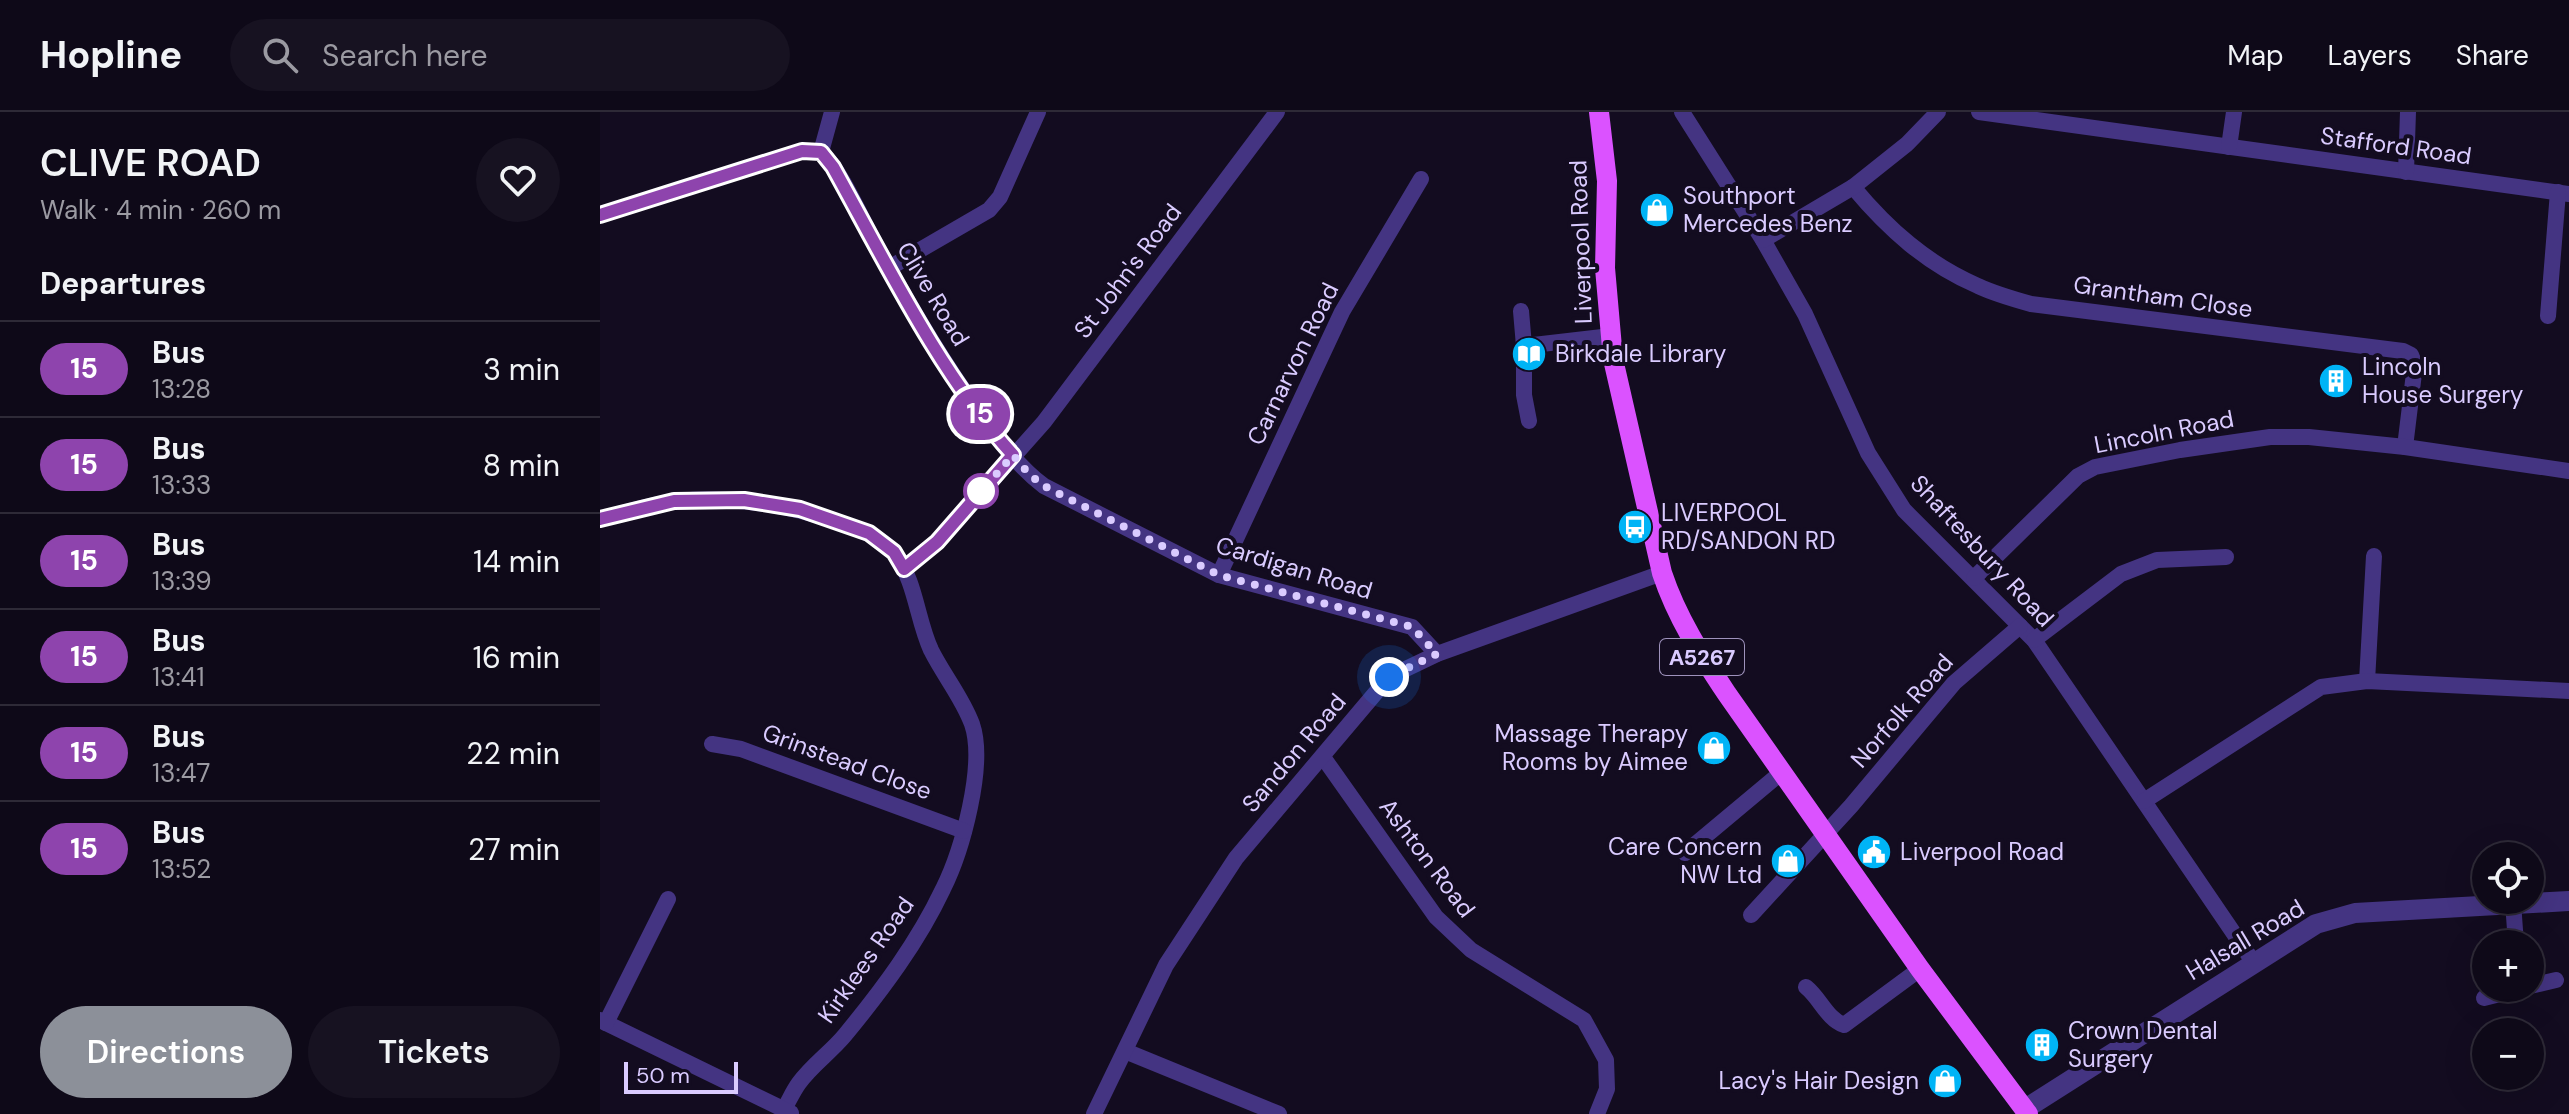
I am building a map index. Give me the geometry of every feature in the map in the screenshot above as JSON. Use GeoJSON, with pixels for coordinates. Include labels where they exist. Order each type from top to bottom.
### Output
{"type":"FeatureCollection","features":[{"type":"Feature","properties":{"kind":"main road","name":"Liverpool Road"},"geometry":{"type":"LineString","coordinates":[[1599,112],[1607,181],[1605,268],[1613,359],[1662,573],[1680,620],[1782,772],[2024,1112]]}},
{"type":"Feature","properties":{"kind":"street"},"geometry":{"type":"LineString","coordinates":[[600,215],[802,151],[821,152],[832,112]]}},
{"type":"Feature","properties":{"kind":"street"},"geometry":{"type":"LineString","coordinates":[[889,268],[989,210],[1000,197],[1038,112]]}},
{"type":"Feature","properties":{"kind":"street","name":"St John's Road"},"geometry":{"type":"LineString","coordinates":[[1013,455],[1044,422],[1277,112]]}},
{"type":"Feature","properties":{"kind":"street","name":"Shaftesbury Road"},"geometry":{"type":"LineString","coordinates":[[1682,112],[1763,240],[1805,314],[1868,453],[1904,510],[2034,640],[2254,963]]}},
{"type":"Feature","properties":{"kind":"street"},"geometry":{"type":"LineString","coordinates":[[1763,240],[1853,187],[1907,144],[1938,112]]}},
{"type":"Feature","properties":{"kind":"street","name":"Stafford Road"},"geometry":{"type":"LineString","coordinates":[[1979,112],[2564,193]]}},
{"type":"Feature","properties":{"kind":"street"},"geometry":{"type":"LineString","coordinates":[[2229,147],[2234,112]]}},
{"type":"Feature","properties":{"kind":"street"},"geometry":{"type":"LineString","coordinates":[[2406,172],[2408,112]]}},
{"type":"Feature","properties":{"kind":"street","name":"Clive Road"},"geometry":{"type":"LineString","coordinates":[[821,152],[833,167],[953,375],[997,438],[1013,455]]}},
{"type":"Feature","properties":{"kind":"street","name":"Carnarvon Road"},"geometry":{"type":"LineString","coordinates":[[1219,575],[1342,312],[1421,179]]}},
{"type":"Feature","properties":{"kind":"street","name":"Grantham Close"},"geometry":{"type":"LineString","coordinates":[[1853,187],[1878,218],[1926,258],[1978,287],[2031,304],[2403,351],[2411,355],[2415,365],[2405,447]]}},
{"type":"Feature","properties":{"kind":"street"},"geometry":{"type":"LineString","coordinates":[[2548,316],[2564,193]]}},
{"type":"Feature","properties":{"kind":"street"},"geometry":{"type":"LineString","coordinates":[[1521,311],[1524,395],[1529,421]]}},
{"type":"Feature","properties":{"kind":"street"},"geometry":{"type":"LineString","coordinates":[[1524,346],[1611,336]]}},
{"type":"Feature","properties":{"kind":"street","name":"Lincoln Road"},"geometry":{"type":"LineString","coordinates":[[1974,578],[2078,476],[2095,467],[2180,450],[2270,437],[2309,437],[2405,447],[2569,471]]}},
{"type":"Feature","properties":{"kind":"street"},"geometry":{"type":"LineString","coordinates":[[600,519],[674,501],[744,500],[800,509],[869,533],[894,552],[904,569],[937,542],[1013,455]]}},
{"type":"Feature","properties":{"kind":"street","name":"Cardigan Road"},"geometry":{"type":"LineString","coordinates":[[1013,455],[1044,486],[1219,575],[1412,627],[1437,654]]}},
{"type":"Feature","properties":{"kind":"street"},"geometry":{"type":"LineString","coordinates":[[2367,681],[2374,556]]}},
{"type":"Feature","properties":{"kind":"street"},"geometry":{"type":"LineString","coordinates":[[2034,640],[2121,574],[2157,560],[2226,557]]}},
{"type":"Feature","properties":{"kind":"street","name":"Kirklees Road"},"geometry":{"type":"LineString","coordinates":[[788,1112],[799,1083],[843,1037],[916,938],[944,888],[964,831],[972,794],[976,752],[974,728],[961,697],[931,650],[904,569]]}},
{"type":"Feature","properties":{"kind":"street","name":"Sandon Road"},"geometry":{"type":"LineString","coordinates":[[1094,1114],[1166,965],[1236,858],[1389,677],[1437,654],[1662,573]]}},
{"type":"Feature","properties":{"kind":"street","name":"Norfolk Road"},"geometry":{"type":"LineString","coordinates":[[1751,915],[1826,834],[1954,683],[2020,626]]}},
{"type":"Feature","properties":{"kind":"street"},"geometry":{"type":"LineString","coordinates":[[2144,801],[2321,687],[2367,681],[2569,691]]}},
{"type":"Feature","properties":{"kind":"street","name":"Grinstead Close"},"geometry":{"type":"LineString","coordinates":[[712,744],[741,749],[964,831]]}},
{"type":"Feature","properties":{"kind":"street","name":"Ashton Road"},"geometry":{"type":"LineString","coordinates":[[1323,757],[1436,917],[1471,950],[1584,1020],[1606,1060],[1607,1089],[1597,1114]]}},
{"type":"Feature","properties":{"kind":"street"},"geometry":{"type":"LineString","coordinates":[[1685,853],[1782,772]]}},
{"type":"Feature","properties":{"kind":"street"},"geometry":{"type":"LineString","coordinates":[[668,899],[603,1021],[788,1112]]}},
{"type":"Feature","properties":{"kind":"street","name":"Halsall Road"},"geometry":{"type":"LineString","coordinates":[[2544,901],[2569,901]]}},
{"type":"Feature","properties":{"kind":"street","name":"Halsall Road"},"geometry":{"type":"LineString","coordinates":[[2024,1112],[2316,924],[2355,913],[2472,905]]}},
{"type":"Feature","properties":{"kind":"street"},"geometry":{"type":"LineString","coordinates":[[1806,987],[1819,998],[1834,1021],[1844,1025],[1920,969]]}},
{"type":"Feature","properties":{"kind":"street"},"geometry":{"type":"LineString","coordinates":[[2544,983],[2556,980]]}},
{"type":"Feature","properties":{"kind":"street"},"geometry":{"type":"LineString","coordinates":[[1125,1051],[1279,1114]]}},
{"type":"Feature","properties":{"kind":"bus line","name":"15"},"geometry":{"type":"LineString","coordinates":[[600,215],[802,151],[821,152],[833,167],[953,375],[997,438],[1013,455],[937,542],[904,569],[894,552],[869,533],[800,509],[744,500],[674,501],[600,519]]}},
{"type":"Feature","properties":{"kind":"place","name":"Southport Mercedes Benz"},"geometry":{"type":"Point","coordinates":[1657,210]}},
{"type":"Feature","properties":{"kind":"place","name":"Birkdale Library"},"geometry":{"type":"Point","coordinates":[1529,354]}},
{"type":"Feature","properties":{"kind":"place","name":"Lincoln House Surgery"},"geometry":{"type":"Point","coordinates":[2336,381]}},
{"type":"Feature","properties":{"kind":"place","name":"LIVERPOOL RD/SANDON RD"},"geometry":{"type":"Point","coordinates":[1635,527]}},
{"type":"Feature","properties":{"kind":"place","name":"Massage Therapy Rooms by Aimee"},"geometry":{"type":"Point","coordinates":[1714,748]}},
{"type":"Feature","properties":{"kind":"place","name":"Liverpool Road"},"geometry":{"type":"Point","coordinates":[1874,852]}},
{"type":"Feature","properties":{"kind":"place","name":"Care Concern NW Ltd"},"geometry":{"type":"Point","coordinates":[1788,861]}},
{"type":"Feature","properties":{"kind":"place","name":"Crown Dental Surgery"},"geometry":{"type":"Point","coordinates":[2042,1045]}},
{"type":"Feature","properties":{"kind":"place","name":"Lacy's Hair Design"},"geometry":{"type":"Point","coordinates":[1945,1081]}},
{"type":"Feature","properties":{"kind":"route"},"geometry":{"type":"LineString","coordinates":[[981,491],[975,499],[1013,455],[1044,486],[1219,575],[1412,627],[1437,654],[1389,677]]}}]}
